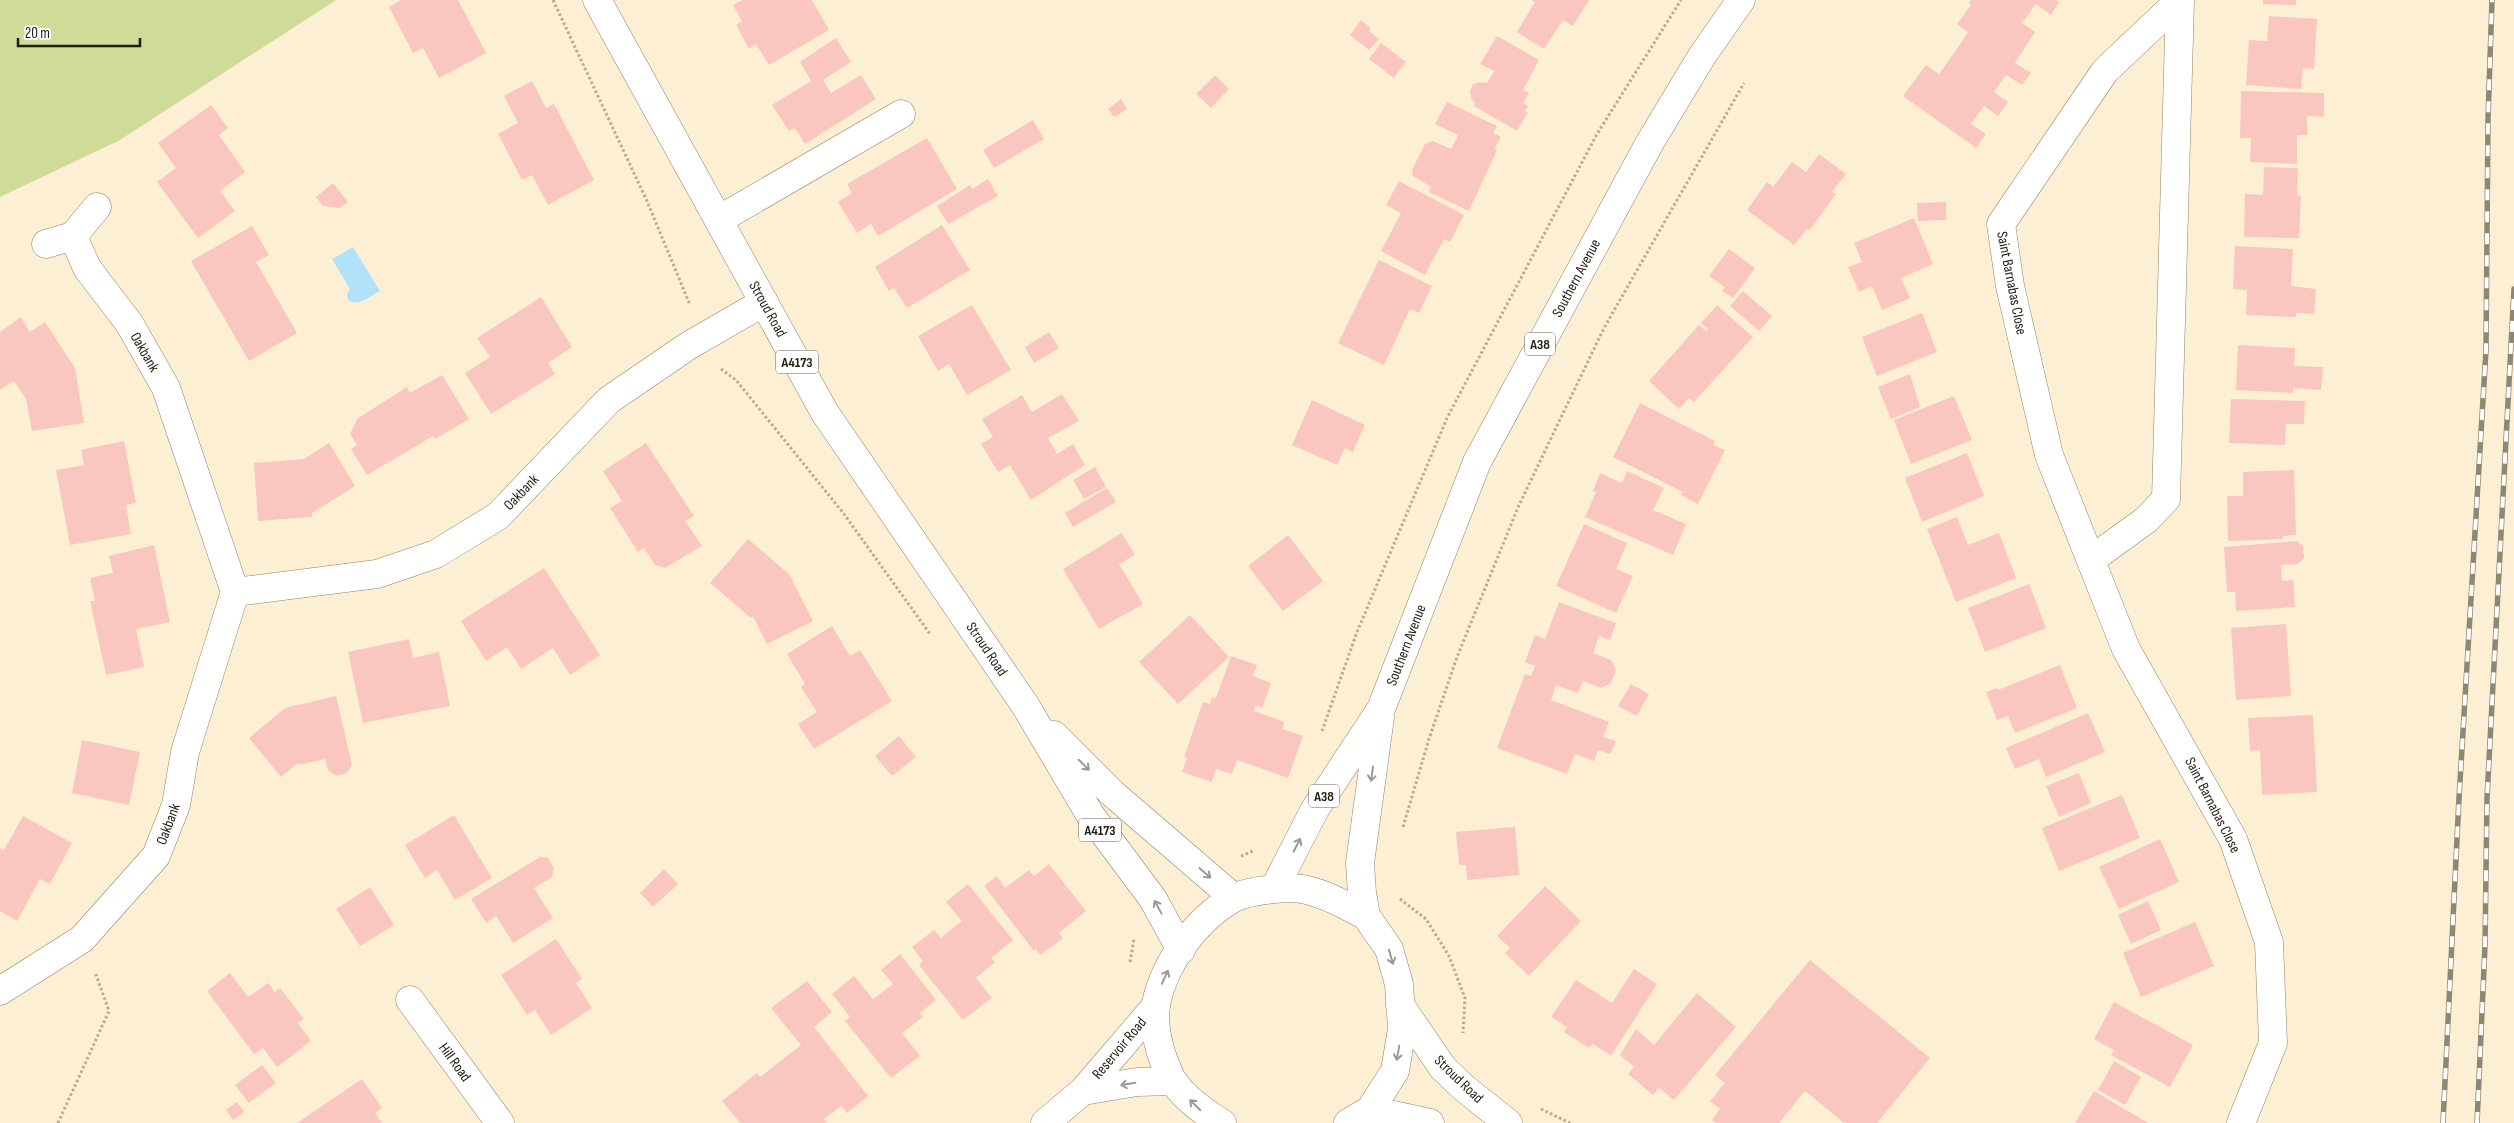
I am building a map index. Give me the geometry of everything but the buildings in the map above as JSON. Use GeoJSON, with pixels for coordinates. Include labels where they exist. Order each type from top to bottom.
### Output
{"type":"FeatureCollection","features":[{"type":"Feature","properties":{"kind":"main road","name":"Stroud Road"},"geometry":{"type":"LineString","coordinates":[[597,0],[720,219],[825,413],[1025,705]]}},
{"type":"Feature","properties":{"kind":"main road","name":"Southern Avenue"},"geometry":{"type":"LineString","coordinates":[[1381,708],[1477,462],[1648,144],[1702,56],[1741,0]]}},
{"type":"Feature","properties":{"kind":"main road","name":"Saint Barnabas Close"},"geometry":{"type":"LineString","coordinates":[[2092,559],[2146,520],[2166,499],[2180,0]]}},
{"type":"Feature","properties":{"kind":"main road","name":"Saint Barnabas Close"},"geometry":{"type":"LineString","coordinates":[[2180,0],[2105,71],[2001,224],[2010,286],[2049,455],[2092,559],[2126,649],[2233,839],[2269,942],[2273,1043],[2241,1123]]}},
{"type":"Feature","properties":{"kind":"main road"},"geometry":{"type":"LineString","coordinates":[[720,219],[901,114]]}},
{"type":"Feature","properties":{"kind":"main road"},"geometry":{"type":"LineString","coordinates":[[46,244],[74,236],[97,207]]}},
{"type":"Feature","properties":{"kind":"main road","name":"Oakbank"},"geometry":{"type":"LineString","coordinates":[[0,992],[82,939],[156,856],[176,805],[185,752],[235,592],[166,388],[129,323],[87,268],[74,236]]}},
{"type":"Feature","properties":{"kind":"main road","name":"Oakbank"},"geometry":{"type":"LineString","coordinates":[[235,592],[377,574],[436,554],[498,516],[609,400],[688,346],[764,302]]}},
{"type":"Feature","properties":{"kind":"main road","name":"A4173"},"geometry":{"type":"LineString","coordinates":[[1025,705],[1112,793],[1234,898]]}},
{"type":"Feature","properties":{"kind":"main road","name":"A4173"},"geometry":{"type":"LineString","coordinates":[[1025,705],[1089,813],[1153,899],[1181,950]]}},
{"type":"Feature","properties":{"kind":"main road","name":"A38"},"geometry":{"type":"LineString","coordinates":[[1274,889],[1315,809],[1381,708]]}},
{"type":"Feature","properties":{"kind":"main road","name":"A38"},"geometry":{"type":"LineString","coordinates":[[1366,916],[1360,862],[1381,708]]}},
{"type":"Feature","properties":{"kind":"main road","name":"A38"},"geometry":{"type":"LineString","coordinates":[[1222,1123],[1201,1110],[1173,1081],[1159,1048],[1156,1006],[1164,978],[1181,950],[1204,919],[1234,898],[1274,889],[1306,890],[1338,900],[1366,916],[1389,949],[1399,984],[1402,1029],[1395,1071],[1359,1116]]}},
{"type":"Feature","properties":{"kind":"main road","name":"Hill Road"},"geometry":{"type":"LineString","coordinates":[[410,1000],[500,1123]]}},
{"type":"Feature","properties":{"kind":"main road","name":"Stroud Road"},"geometry":{"type":"LineString","coordinates":[[1400,1005],[1442,1068],[1508,1123]]}},
{"type":"Feature","properties":{"kind":"main road","name":"Reservoir Road"},"geometry":{"type":"LineString","coordinates":[[1045,1123],[1083,1091],[1156,1006]]}},
{"type":"Feature","properties":{"kind":"main road","name":"Reservoir Road"},"geometry":{"type":"LineString","coordinates":[[1083,1091],[1137,1082],[1173,1081]]}},
{"type":"Feature","properties":{"kind":"main road"},"geometry":{"type":"LineString","coordinates":[[1359,1116],[1430,1123]]}},
{"type":"Feature","properties":{"kind":"path"},"geometry":{"type":"LineString","coordinates":[[553,0],[647,202],[692,311],[682,325],[696,367],[717,366],[736,380],[844,514],[932,637]]}},
{"type":"Feature","properties":{"kind":"path"},"geometry":{"type":"LineString","coordinates":[[1401,834],[1429,739],[1458,657],[1519,504],[1604,328],[1744,83]]}},
{"type":"Feature","properties":{"kind":"path"},"geometry":{"type":"LineString","coordinates":[[1398,897],[1426,919],[1450,956],[1465,998],[1462,1033],[1467,1041]]}},
{"type":"Feature","properties":{"kind":"path"},"geometry":{"type":"LineString","coordinates":[[1129,968],[1135,933]]}},
{"type":"Feature","properties":{"kind":"path"},"geometry":{"type":"LineString","coordinates":[[58,1123],[109,1011],[82,939]]}},
{"type":"Feature","properties":{"kind":"path"},"geometry":{"type":"LineString","coordinates":[[1537,1107],[1570,1123]]}},
{"type":"Feature","properties":{"kind":"green space"},"geometry":{"type":"Polygon","coordinates":[[[0,0],[336,0],[120,140],[0,197],[0,0]]]}},
{"type":"Feature","properties":{"kind":"water"},"geometry":{"type":"Polygon","coordinates":[[[353,247],[380,291],[360,302],[348,300],[347,294],[350,289],[332,259],[353,247]]]}},
{"type":"Feature","properties":{"kind":"railway"},"geometry":{"type":"LineString","coordinates":[[2443,1123],[2459,798],[2486,350],[2488,119],[2492,0]]}},
{"type":"Feature","properties":{"kind":"railway"},"geometry":{"type":"LineString","coordinates":[[2477,1123],[2485,946],[2487,798],[2514,289]]}}]}
